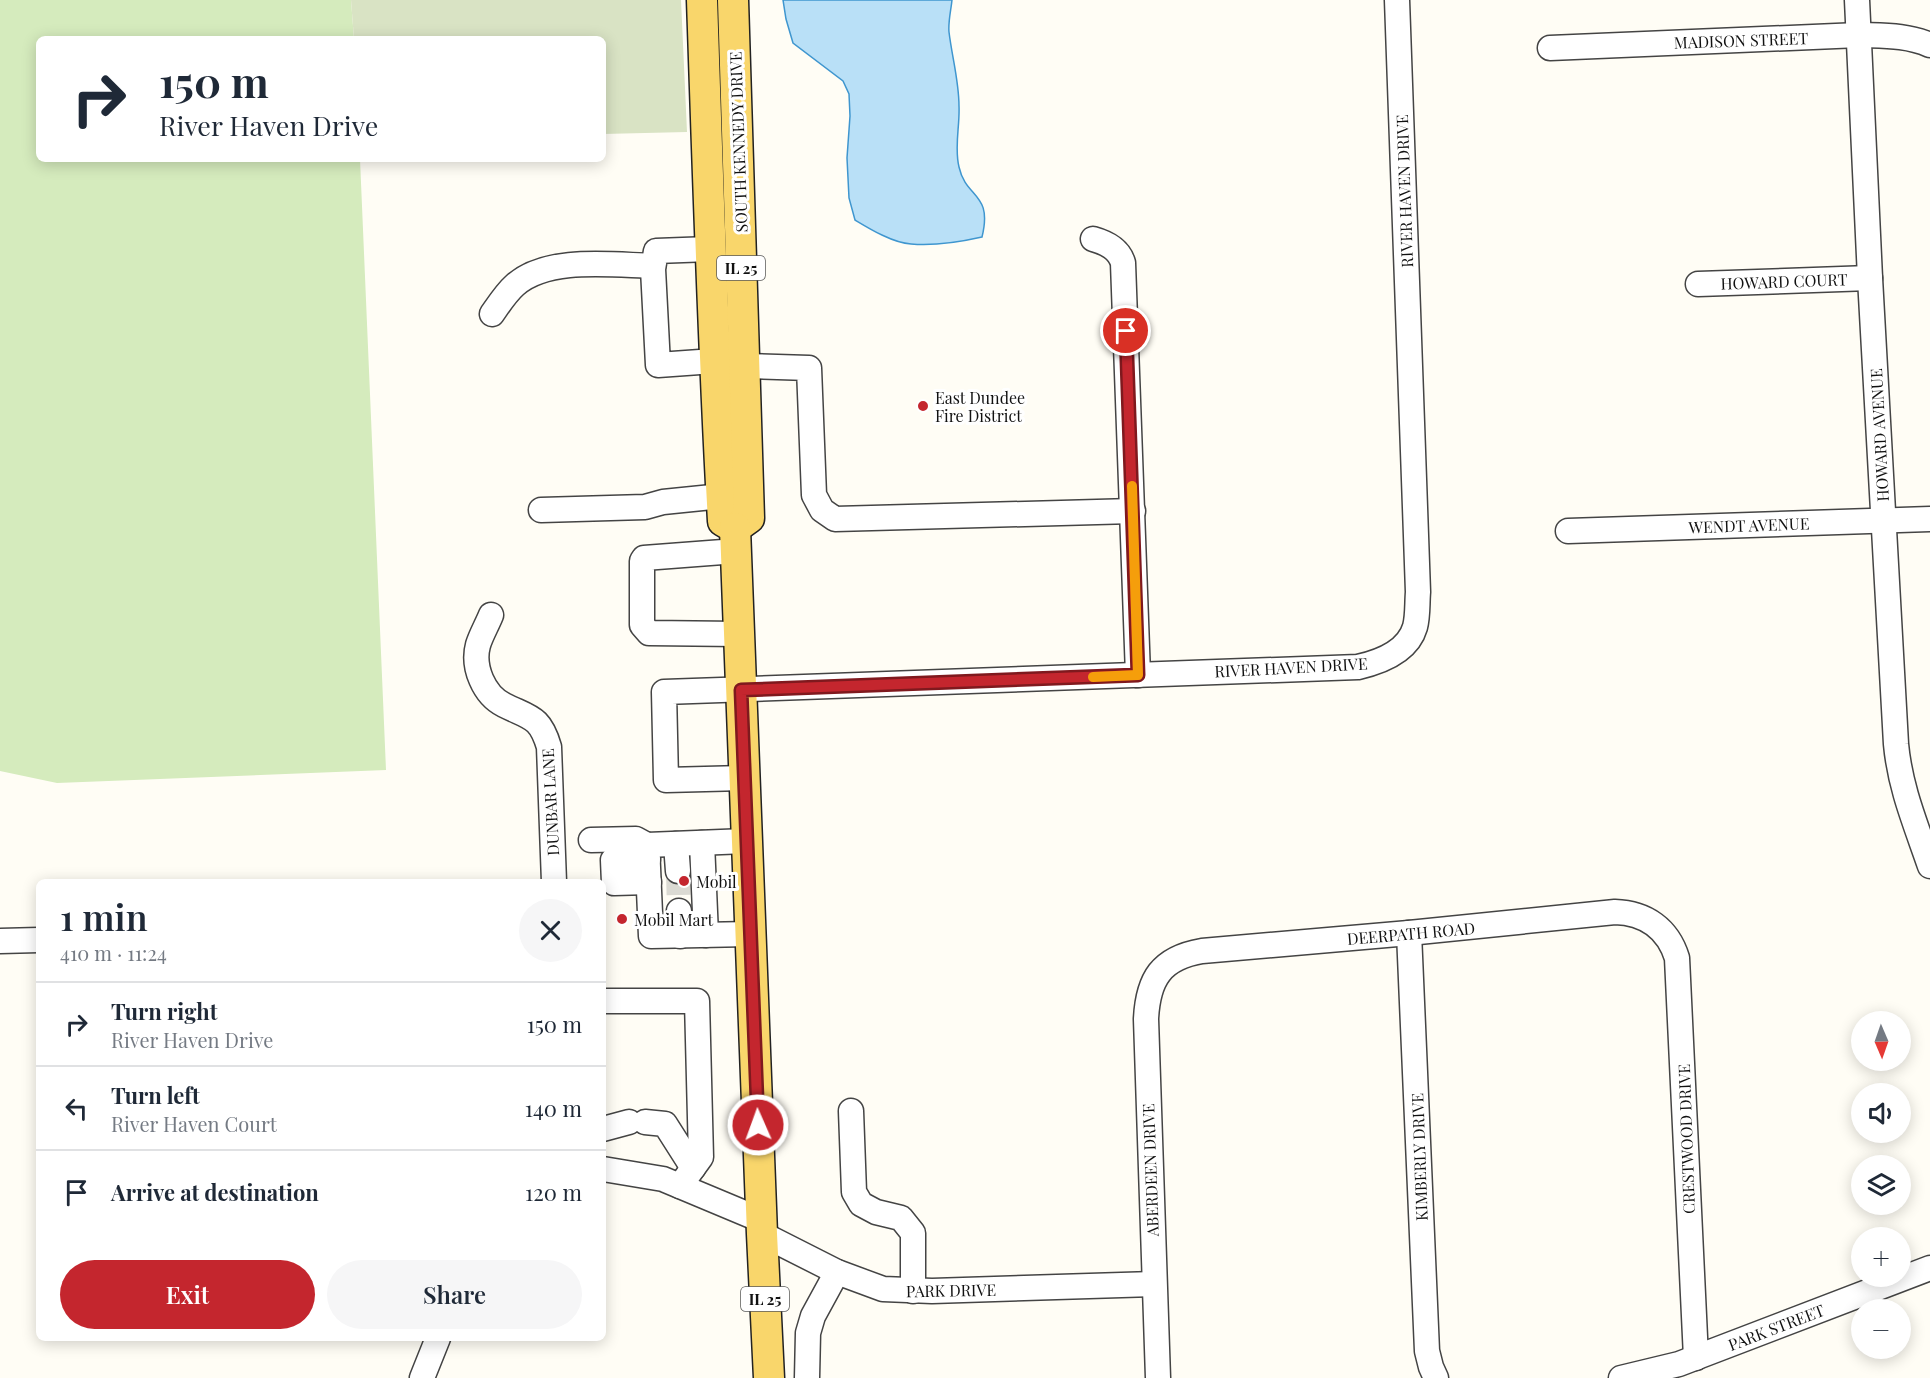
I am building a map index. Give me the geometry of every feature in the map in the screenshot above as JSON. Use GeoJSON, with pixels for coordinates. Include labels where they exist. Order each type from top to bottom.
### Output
{"type":"FeatureCollection","features":[{"type":"Feature","properties":{"kind":"main road","name":"SOUTH KENNEDY DRIVE"},"geometry":{"type":"LineString","coordinates":[[702,0],[714,361],[723,521],[735,539],[761,1227],[770,1378]]}},
{"type":"Feature","properties":{"kind":"main road","name":"SOUTH KENNEDY DRIVE"},"geometry":{"type":"LineString","coordinates":[[733,0],[749,518],[735,539]]}},
{"type":"Feature","properties":{"kind":"street","name":"RIVER HAVEN DRIVE"},"geometry":{"type":"LineString","coordinates":[[744,778],[666,780],[664,692],[1358,667],[1392,654],[1410,637],[1415,627],[1417,611],[1417,581],[1397,0]]}},
{"type":"Feature","properties":{"kind":"street","name":"HOWARD AVENUE"},"geometry":{"type":"LineString","coordinates":[[1857,0],[1870,278],[1899,771],[1907,803],[1930,866]]}},
{"type":"Feature","properties":{"kind":"street","name":"MADISON STREET"},"geometry":{"type":"LineString","coordinates":[[1550,48],[1859,35],[1898,36],[1930,45]]}},
{"type":"Feature","properties":{"kind":"street"},"geometry":{"type":"LineString","coordinates":[[1093,239],[1114,248],[1123,263],[1138,675]]}},
{"type":"Feature","properties":{"kind":"street"},"geometry":{"type":"LineString","coordinates":[[710,249],[656,251],[653,266],[658,365],[714,361]]}},
{"type":"Feature","properties":{"kind":"street"},"geometry":{"type":"LineString","coordinates":[[492,314],[514,286],[531,274],[568,264],[653,266]]}},
{"type":"Feature","properties":{"kind":"street","name":"HOWARD COURT"},"geometry":{"type":"LineString","coordinates":[[1698,284],[1870,278]]}},
{"type":"Feature","properties":{"kind":"street"},"geometry":{"type":"LineString","coordinates":[[745,366],[809,368],[814,495],[818,505],[825,513],[835,519],[1132,510]]}},
{"type":"Feature","properties":{"kind":"street"},"geometry":{"type":"LineString","coordinates":[[541,510],[645,507],[663,502],[722,496]]}},
{"type":"Feature","properties":{"kind":"street","name":"WENDT AVENUE"},"geometry":{"type":"LineString","coordinates":[[1568,531],[1930,519]]}},
{"type":"Feature","properties":{"kind":"street"},"geometry":{"type":"LineString","coordinates":[[735,539],[644,558],[642,561],[642,625],[649,633],[739,634]]}},
{"type":"Feature","properties":{"kind":"street","name":"DUNBAR LANE"},"geometry":{"type":"LineString","coordinates":[[491,615],[477,647],[478,671],[483,686],[501,704],[535,719],[544,731],[549,747],[554,879]]}},
{"type":"Feature","properties":{"kind":"street"},"geometry":{"type":"LineString","coordinates":[[591,840],[636,839],[648,862],[651,936],[750,934]]}},
{"type":"Feature","properties":{"kind":"street"},"geometry":{"type":"LineString","coordinates":[[648,862],[676,844],[746,841]]}},
{"type":"Feature","properties":{"kind":"street"},"geometry":{"type":"LineString","coordinates":[[702,843],[706,935]]}},
{"type":"Feature","properties":{"kind":"street"},"geometry":{"type":"LineString","coordinates":[[676,844],[678,871]]}},
{"type":"Feature","properties":{"kind":"street"},"geometry":{"type":"LineString","coordinates":[[679,911],[680,936]]}},
{"type":"Feature","properties":{"kind":"street","name":"DEERPATH ROAD"},"geometry":{"type":"LineString","coordinates":[[1164,967],[1183,956],[1202,951],[1615,912],[1640,916],[1658,927]]}},
{"type":"Feature","properties":{"kind":"street","name":"CRESTWOOD DRIVE"},"geometry":{"type":"LineString","coordinates":[[1658,927],[1672,945],[1679,969],[1696,1358]]}},
{"type":"Feature","properties":{"kind":"street","name":"KIMBERLY DRIVE"},"geometry":{"type":"LineString","coordinates":[[1409,933],[1427,1351],[1429,1363],[1436,1378]]}},
{"type":"Feature","properties":{"kind":"street"},"geometry":{"type":"LineString","coordinates":[[0,941],[36,940]]}},
{"type":"Feature","properties":{"kind":"street","name":"ABERDEEN DRIVE"},"geometry":{"type":"LineString","coordinates":[[1158,1378],[1146,1011],[1149,990],[1164,967]]}},
{"type":"Feature","properties":{"kind":"street"},"geometry":{"type":"LineString","coordinates":[[606,1001],[697,1001],[691,1171]]}},
{"type":"Feature","properties":{"kind":"street"},"geometry":{"type":"LineString","coordinates":[[851,1111],[854,1192],[861,1204],[876,1212],[901,1218],[913,1233],[913,1291]]}},
{"type":"Feature","properties":{"kind":"street"},"geometry":{"type":"LineString","coordinates":[[606,1128],[637,1122],[665,1124],[691,1171]]}},
{"type":"Feature","properties":{"kind":"street","name":"PARK DRIVE"},"geometry":{"type":"LineString","coordinates":[[606,1163],[663,1179],[691,1171],[761,1227],[837,1272],[883,1289],[913,1291],[1154,1284]]}},
{"type":"Feature","properties":{"kind":"street","name":"PARK STREET"},"geometry":{"type":"LineString","coordinates":[[1621,1378],[1696,1358],[1930,1268]]}},
{"type":"Feature","properties":{"kind":"street"},"geometry":{"type":"LineString","coordinates":[[807,1378],[808,1333],[813,1316],[837,1272]]}},
{"type":"Feature","properties":{"kind":"street"},"geometry":{"type":"LineString","coordinates":[[422,1378],[437,1341]]}},
{"type":"Feature","properties":{"kind":"green space"},"geometry":{"type":"Polygon","coordinates":[[[0,0],[351,0],[354,36],[36,36],[36,162],[360,162],[386,770],[57,783],[0,771],[0,0]]]}},
{"type":"Feature","properties":{"kind":"green space"},"geometry":{"type":"Polygon","coordinates":[[[351,0],[681,0],[687,132],[606,134],[606,36],[354,36],[351,0]]]}},
{"type":"Feature","properties":{"kind":"water"},"geometry":{"type":"Polygon","coordinates":[[[783,0],[952,0],[949,28],[959,97],[957,144],[959,167],[962,177],[977,197],[984,212],[982,237],[947,243],[911,244],[889,238],[855,220],[849,198],[847,158],[849,94],[843,81],[793,43],[783,0]]]}},
{"type":"Feature","properties":{"kind":"tunnel"},"geometry":{"type":"LineString","coordinates":[[678,871],[679,911]]}},
{"type":"Feature","properties":{"kind":"slow traffic"},"geometry":{"type":"LineString","coordinates":[[1093,677],[1138,675],[1132,486]]}},
{"type":"Feature","properties":{"kind":"place","name":"East Dundee Fire District"},"geometry":{"type":"Point","coordinates":[923,406]}},
{"type":"Feature","properties":{"kind":"place","name":"Mobil"},"geometry":{"type":"Point","coordinates":[684,881]}},
{"type":"Feature","properties":{"kind":"place","name":"Mobil Mart"},"geometry":{"type":"Point","coordinates":[622,919]}},
{"type":"Feature","properties":{"kind":"route"},"geometry":{"type":"LineString","coordinates":[[758,1125],[741,690],[1138,675],[1126,331]]}}]}
